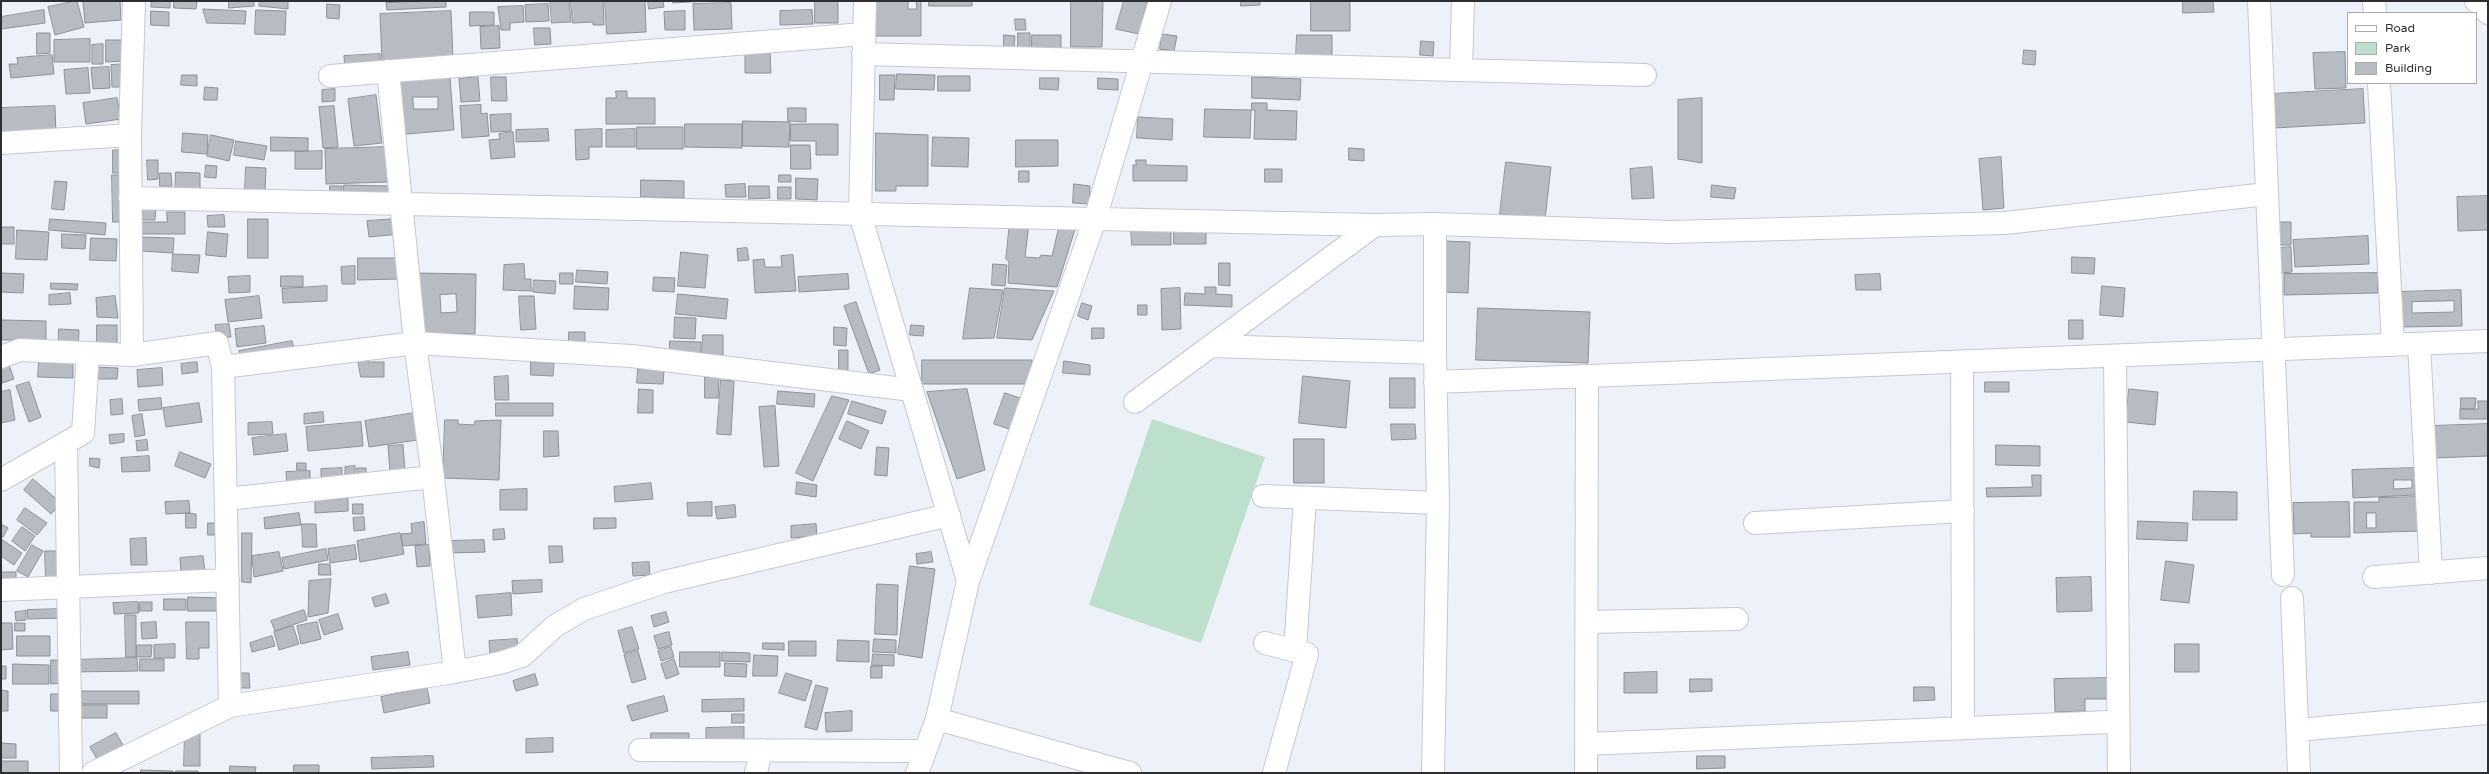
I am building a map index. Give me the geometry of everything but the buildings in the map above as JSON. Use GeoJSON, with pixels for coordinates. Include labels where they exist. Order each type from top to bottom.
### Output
{"type":"FeatureCollection","features":[{"type":"Feature","properties":{"kind":"street"},"geometry":{"type":"LineString","coordinates":[[132,355],[130,135],[134,1]]}},
{"type":"Feature","properties":{"kind":"street"},"geometry":{"type":"LineString","coordinates":[[865,1],[860,214],[968,581]]}},
{"type":"Feature","properties":{"kind":"street"},"geometry":{"type":"LineString","coordinates":[[917,773],[936,719],[968,581],[1095,219],[1160,1]]}},
{"type":"Feature","properties":{"kind":"street"},"geometry":{"type":"LineString","coordinates":[[1461,70],[1463,1]]}},
{"type":"Feature","properties":{"kind":"street"},"geometry":{"type":"LineString","coordinates":[[2259,1],[2283,576]]}},
{"type":"Feature","properties":{"kind":"street"},"geometry":{"type":"LineString","coordinates":[[2374,1],[2375,12]]}},
{"type":"Feature","properties":{"kind":"street"},"geometry":{"type":"LineString","coordinates":[[2476,1],[2488,13]]}},
{"type":"Feature","properties":{"kind":"street"},"geometry":{"type":"LineString","coordinates":[[330,76],[388,71],[864,44],[1142,62],[1645,75]]}},
{"type":"Feature","properties":{"kind":"street"},"geometry":{"type":"LineString","coordinates":[[388,71],[415,343],[433,476],[455,672]]}},
{"type":"Feature","properties":{"kind":"street"},"geometry":{"type":"LineString","coordinates":[[2379,84],[2393,345]]}},
{"type":"Feature","properties":{"kind":"street"},"geometry":{"type":"LineString","coordinates":[[1,143],[130,135]]}},
{"type":"Feature","properties":{"kind":"street"},"geometry":{"type":"LineString","coordinates":[[130,198],[1375,225],[1435,224],[1671,232],[2005,223],[2267,194]]}},
{"type":"Feature","properties":{"kind":"street"},"geometry":{"type":"LineString","coordinates":[[1433,773],[1438,503],[1434,353],[1435,224]]}},
{"type":"Feature","properties":{"kind":"street"},"geometry":{"type":"LineString","coordinates":[[1135,402],[1375,225]]}},
{"type":"Feature","properties":{"kind":"street"},"geometry":{"type":"LineString","coordinates":[[1435,382],[1588,378],[2488,341]]}},
{"type":"Feature","properties":{"kind":"street"},"geometry":{"type":"LineString","coordinates":[[1,357],[20,350],[132,355],[216,343],[223,367],[230,706]]}},
{"type":"Feature","properties":{"kind":"street"},"geometry":{"type":"LineString","coordinates":[[223,367],[415,343],[631,356],[912,390]]}},
{"type":"Feature","properties":{"kind":"street"},"geometry":{"type":"LineString","coordinates":[[2419,344],[2431,572]]}},
{"type":"Feature","properties":{"kind":"street"},"geometry":{"type":"LineString","coordinates":[[1211,346],[1434,353]]}},
{"type":"Feature","properties":{"kind":"street"},"geometry":{"type":"LineString","coordinates":[[1,480],[83,432],[88,353]]}},
{"type":"Feature","properties":{"kind":"street"},"geometry":{"type":"LineString","coordinates":[[2114,357],[2119,773]]}},
{"type":"Feature","properties":{"kind":"street"},"geometry":{"type":"LineString","coordinates":[[1962,362],[1963,728]]}},
{"type":"Feature","properties":{"kind":"street"},"geometry":{"type":"LineString","coordinates":[[1586,773],[1588,378]]}},
{"type":"Feature","properties":{"kind":"street"},"geometry":{"type":"LineString","coordinates":[[66,443],[71,773]]}},
{"type":"Feature","properties":{"kind":"street"},"geometry":{"type":"LineString","coordinates":[[226,499],[433,476]]}},
{"type":"Feature","properties":{"kind":"street"},"geometry":{"type":"LineString","coordinates":[[1262,496],[1438,503]]}},
{"type":"Feature","properties":{"kind":"street"},"geometry":{"type":"LineString","coordinates":[[1295,651],[1305,498]]}},
{"type":"Feature","properties":{"kind":"street"},"geometry":{"type":"LineString","coordinates":[[1755,523],[1963,511]]}},
{"type":"Feature","properties":{"kind":"street"},"geometry":{"type":"LineString","coordinates":[[93,773],[127,765],[230,706],[455,672],[500,663],[522,656],[555,626],[584,609],[664,582],[949,515]]}},
{"type":"Feature","properties":{"kind":"street"},"geometry":{"type":"LineString","coordinates":[[2374,577],[2488,568]]}},
{"type":"Feature","properties":{"kind":"street"},"geometry":{"type":"LineString","coordinates":[[1,590],[228,580]]}},
{"type":"Feature","properties":{"kind":"street"},"geometry":{"type":"LineString","coordinates":[[2292,598],[2299,773]]}},
{"type":"Feature","properties":{"kind":"street"},"geometry":{"type":"LineString","coordinates":[[1586,622],[1737,619]]}},
{"type":"Feature","properties":{"kind":"street"},"geometry":{"type":"LineString","coordinates":[[1265,643],[1307,654],[1274,773]]}},
{"type":"Feature","properties":{"kind":"street"},"geometry":{"type":"LineString","coordinates":[[2298,730],[2488,712]]}},
{"type":"Feature","properties":{"kind":"street"},"geometry":{"type":"LineString","coordinates":[[936,719],[1101,769],[1130,773]]}},
{"type":"Feature","properties":{"kind":"street"},"geometry":{"type":"LineString","coordinates":[[1586,744],[2110,722]]}},
{"type":"Feature","properties":{"kind":"street"},"geometry":{"type":"LineString","coordinates":[[640,750],[925,751]]}},
{"type":"Feature","properties":{"kind":"street"},"geometry":{"type":"LineString","coordinates":[[756,773],[761,750]]}},
{"type":"Feature","properties":{"kind":"green space"},"geometry":{"type":"Polygon","coordinates":[[[1152,419],[1265,457],[1201,643],[1089,605],[1152,419]]]}}]}
